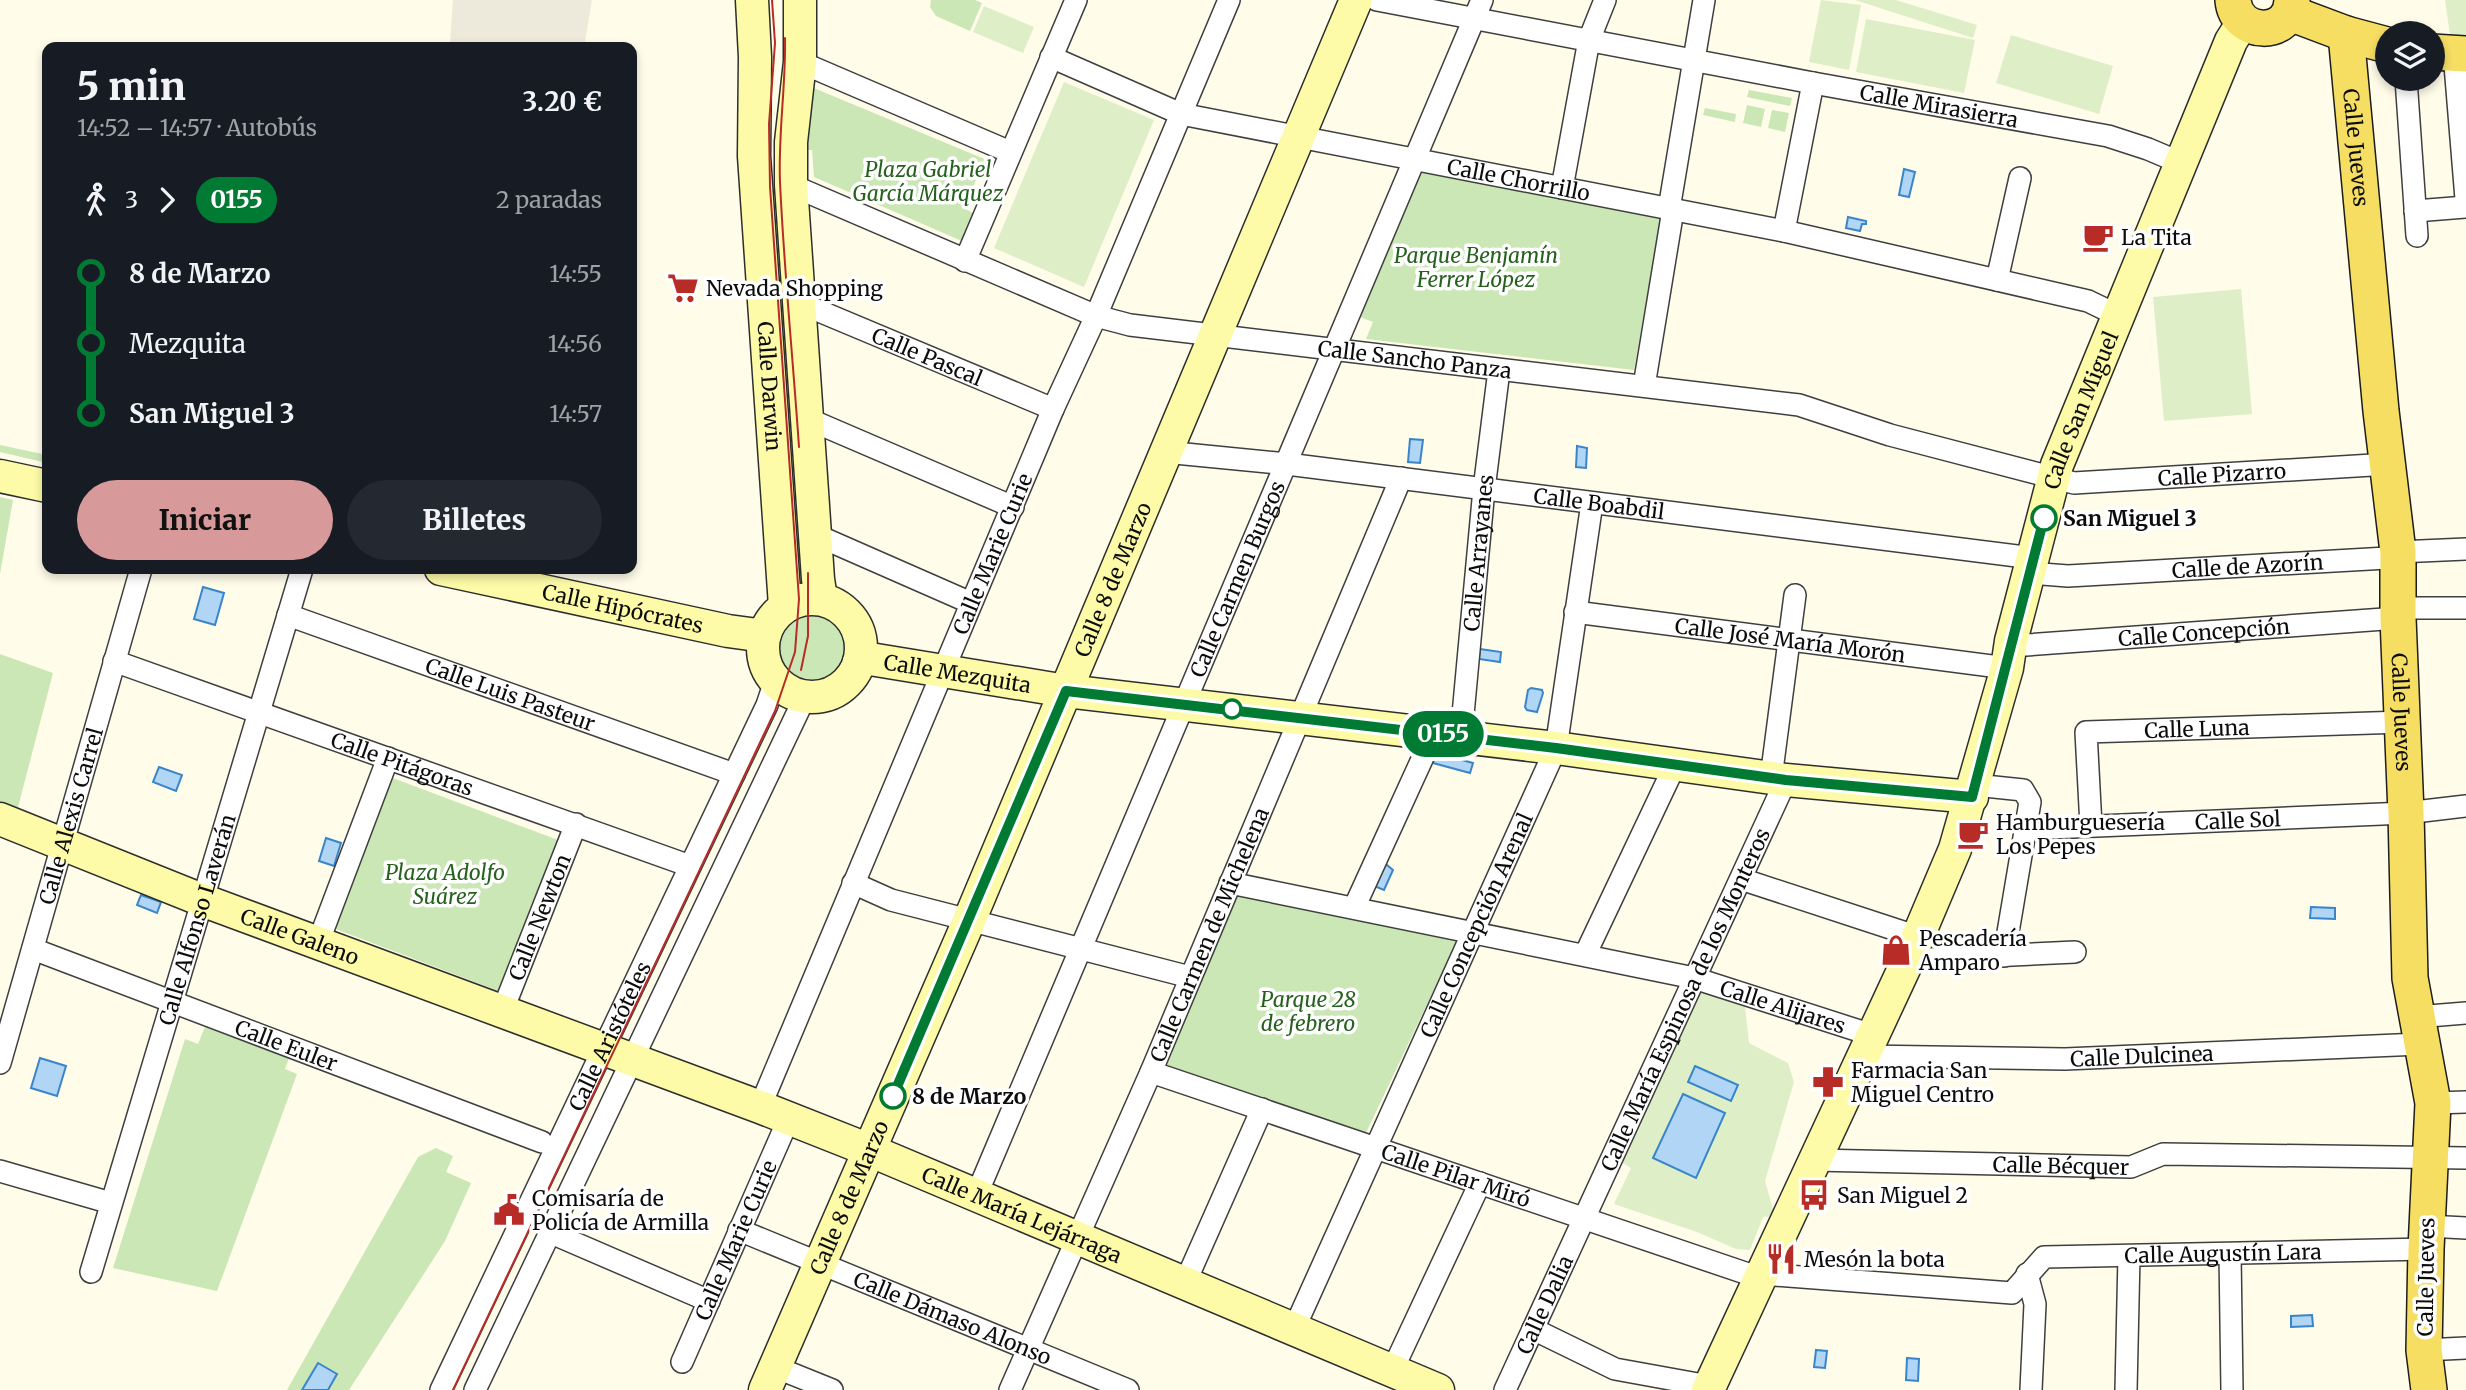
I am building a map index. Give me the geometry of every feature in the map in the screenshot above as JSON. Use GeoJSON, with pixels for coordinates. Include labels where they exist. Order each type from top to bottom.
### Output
{"type":"FeatureCollection","features":[{"type":"Feature","properties":{"kind":"main road"},"geometry":{"type":"LineString","coordinates":[[2238,11],[2255,28],[2271,28],[2282,22],[2291,6],[2346,34],[2375,42]]}},
{"type":"Feature","properties":{"kind":"main road","name":"Calle Jueves"},"geometry":{"type":"LineString","coordinates":[[2346,34],[2381,411],[2398,552],[2410,978],[2418,1030],[2449,1103],[2429,1158],[2424,1350],[2429,1390]]}},
{"type":"Feature","properties":{"kind":"street","name":"Calle Darwin"},"geometry":{"type":"LineString","coordinates":[[752,0],[755,57],[754,156],[785,606]]}},
{"type":"Feature","properties":{"kind":"street","name":"Calle Darwin"},"geometry":{"type":"LineString","coordinates":[[800,0],[800,62],[791,142],[791,185],[821,599]]}},
{"type":"Feature","properties":{"kind":"street"},"geometry":{"type":"LineString","coordinates":[[965,261],[1076,0]]}},
{"type":"Feature","properties":{"kind":"street","name":"Calle Marie Curie"},"geometry":{"type":"LineString","coordinates":[[760,1107],[971,603],[1229,0]]}},
{"type":"Feature","properties":{"kind":"street","name":"Calle 8 de Marzo"},"geometry":{"type":"LineString","coordinates":[[770,1378],[969,921],[1356,0]]}},
{"type":"Feature","properties":{"kind":"street","name":"Calle Mirasierra"},"geometry":{"type":"LineString","coordinates":[[1377,0],[1478,9],[1588,40],[2108,136],[2181,163]]}},
{"type":"Feature","properties":{"kind":"street"},"geometry":{"type":"LineString","coordinates":[[1562,188],[1588,40],[1605,0]]}},
{"type":"Feature","properties":{"kind":"street"},"geometry":{"type":"LineString","coordinates":[[1644,386],[1704,0]]}},
{"type":"Feature","properties":{"kind":"street","name":"Calle Carmen Burgos"},"geometry":{"type":"LineString","coordinates":[[976,1196],[1478,9]]}},
{"type":"Feature","properties":{"kind":"street","name":"Calle San Miguel"},"geometry":{"type":"LineString","coordinates":[[1708,1388],[1913,948],[1955,849],[1973,791],[2057,465],[2231,41],[2238,11]]}},
{"type":"Feature","properties":{"kind":"street"},"geometry":{"type":"LineString","coordinates":[[2451,53],[2466,199]]}},
{"type":"Feature","properties":{"kind":"street","name":"Calle Chorrillo"},"geometry":{"type":"LineString","coordinates":[[1051,57],[1181,114],[1784,231],[2088,301],[2117,315]]}},
{"type":"Feature","properties":{"kind":"street"},"geometry":{"type":"LineString","coordinates":[[800,62],[1010,152]]}},
{"type":"Feature","properties":{"kind":"street"},"geometry":{"type":"LineString","coordinates":[[1784,231],[1813,83]]}},
{"type":"Feature","properties":{"kind":"street"},"geometry":{"type":"LineString","coordinates":[[2407,91],[2417,236]]}},
{"type":"Feature","properties":{"kind":"street"},"geometry":{"type":"LineString","coordinates":[[1997,279],[2021,178]]}},
{"type":"Feature","properties":{"kind":"street","name":"Calle Sancho Panza"},"geometry":{"type":"LineString","coordinates":[[791,185],[1096,316],[1130,326],[1798,405],[1890,435],[2054,480]]}},
{"type":"Feature","properties":{"kind":"street"},"geometry":{"type":"LineString","coordinates":[[2415,211],[2466,208]]}},
{"type":"Feature","properties":{"kind":"street","name":"Calle Pascal"},"geometry":{"type":"LineString","coordinates":[[800,303],[1054,409]]}},
{"type":"Feature","properties":{"kind":"street","name":"Calle Arrayanes"},"geometry":{"type":"LineString","coordinates":[[1354,908],[1448,735],[1485,489],[1499,370]]}},
{"type":"Feature","properties":{"kind":"street"},"geometry":{"type":"LineString","coordinates":[[808,419],[1013,507]]}},
{"type":"Feature","properties":{"kind":"street","name":"Calle Boabdil"},"geometry":{"type":"LineString","coordinates":[[1167,449],[1175,453],[1287,464],[1592,503],[2031,566]]}},
{"type":"Feature","properties":{"kind":"street","name":"Calle Pizarro"},"geometry":{"type":"LineString","coordinates":[[2054,480],[2074,483],[2389,464]]}},
{"type":"Feature","properties":{"kind":"street"},"geometry":{"type":"LineString","coordinates":[[0,476],[42,485]]}},
{"type":"Feature","properties":{"kind":"street","name":"Calle Carmen de Michelena"},"geometry":{"type":"LineString","coordinates":[[1010,1390],[1151,1072],[1401,478]]}},
{"type":"Feature","properties":{"kind":"street","name":"Calle Concepción Arenal"},"geometry":{"type":"LineString","coordinates":[[1294,1329],[1556,748],[1592,503]]}},
{"type":"Feature","properties":{"kind":"street"},"geometry":{"type":"LineString","coordinates":[[816,535],[971,603]]}},
{"type":"Feature","properties":{"kind":"street","name":"Calle de Azorín"},"geometry":{"type":"LineString","coordinates":[[2031,566],[2038,575],[2081,575],[2387,558],[2398,552],[2466,549]]}},
{"type":"Feature","properties":{"kind":"street","name":"Calle Alexis Carrel"},"geometry":{"type":"LineString","coordinates":[[0,1063],[140,574]]}},
{"type":"Feature","properties":{"kind":"street","name":"Calle Alfonso Laverán"},"geometry":{"type":"LineString","coordinates":[[91,1272],[300,574]]}},
{"type":"Feature","properties":{"kind":"street","name":"Calle Hipócrates"},"geometry":{"type":"LineString","coordinates":[[464,574],[728,631],[764,636]]}},
{"type":"Feature","properties":{"kind":"street","name":"Calle María Espinosa de los Monteros"},"geometry":{"type":"LineString","coordinates":[[1585,1219],[1741,878],[1778,779],[1795,595]]}},
{"type":"Feature","properties":{"kind":"street"},"geometry":{"type":"LineString","coordinates":[[799,599],[821,599],[836,605],[849,615],[858,629],[861,645],[859,662],[853,675],[843,686],[830,694],[805,697],[784,690],[775,681],[762,654],[764,636],[771,619],[785,606],[799,599]]}},
{"type":"Feature","properties":{"kind":"street","name":"Calle Concepción"},"geometry":{"type":"LineString","coordinates":[[2009,654],[2026,645],[2466,608]]}},
{"type":"Feature","properties":{"kind":"street","name":"Calle José María Morón"},"geometry":{"type":"LineString","coordinates":[[1575,612],[1790,638],[2009,654]]}},
{"type":"Feature","properties":{"kind":"street","name":"Calle Luis Pasteur"},"geometry":{"type":"LineString","coordinates":[[288,615],[734,774]]}},
{"type":"Feature","properties":{"kind":"street","name":"Calle Mezquita"},"geometry":{"type":"LineString","coordinates":[[859,662],[870,659],[1066,691],[1556,748],[1778,779],[1973,791]]}},
{"type":"Feature","properties":{"kind":"street","name":"Calle Pitágoras"},"geometry":{"type":"LineString","coordinates":[[114,661],[690,866]]}},
{"type":"Feature","properties":{"kind":"street","name":"Calle Aristóteles"},"geometry":{"type":"LineString","coordinates":[[441,1390],[767,705],[775,681]]}},
{"type":"Feature","properties":{"kind":"street","name":"Calle Aristóteles"},"geometry":{"type":"LineString","coordinates":[[475,1390],[553,1233],[631,1060],[805,697]]}},
{"type":"Feature","properties":{"kind":"street","name":"Calle Luna"},"geometry":{"type":"LineString","coordinates":[[2091,826],[2086,732],[2403,722]]}},
{"type":"Feature","properties":{"kind":"street"},"geometry":{"type":"LineString","coordinates":[[318,943],[388,758]]}},
{"type":"Feature","properties":{"kind":"street"},"geometry":{"type":"LineString","coordinates":[[1585,955],[1675,765]]}},
{"type":"Feature","properties":{"kind":"street"},"geometry":{"type":"LineString","coordinates":[[1973,791],[2023,790],[2030,802],[2004,956]]}},
{"type":"Feature","properties":{"kind":"street","name":"Calle Sol"},"geometry":{"type":"LineString","coordinates":[[2026,829],[2406,813],[2466,806]]}},
{"type":"Feature","properties":{"kind":"street","name":"Calle Galeno"},"geometry":{"type":"LineString","coordinates":[[0,819],[202,900],[602,1050]]}},
{"type":"Feature","properties":{"kind":"street","name":"Calle Newton"},"geometry":{"type":"LineString","coordinates":[[502,1012],[576,824]]}},
{"type":"Feature","properties":{"kind":"street"},"geometry":{"type":"LineString","coordinates":[[1741,878],[1913,948],[2004,956],[2074,952]]}},
{"type":"Feature","properties":{"kind":"street"},"geometry":{"type":"LineString","coordinates":[[853,883],[891,900],[1190,977]]}},
{"type":"Feature","properties":{"kind":"street","name":"Calle Alijares"},"geometry":{"type":"LineString","coordinates":[[1230,883],[1694,978],[1867,1045]]}},
{"type":"Feature","properties":{"kind":"street","name":"Calle Euler"},"geometry":{"type":"LineString","coordinates":[[33,949],[542,1142]]}},
{"type":"Feature","properties":{"kind":"street","name":"Calle Dulcinea"},"geometry":{"type":"LineString","coordinates":[[1867,1045],[2065,1059],[2418,1030],[2466,1013]]}},
{"type":"Feature","properties":{"kind":"street","name":"Calle María Lejárraga"},"geometry":{"type":"LineString","coordinates":[[602,1050],[869,1150],[1438,1390]]}},
{"type":"Feature","properties":{"kind":"street","name":"Calle Pilar Miró"},"geometry":{"type":"LineString","coordinates":[[1151,1072],[1761,1276]]}},
{"type":"Feature","properties":{"kind":"street"},"geometry":{"type":"LineString","coordinates":[[1185,1283],[1262,1109]]}},
{"type":"Feature","properties":{"kind":"street","name":"Calle Marie Curie"},"geometry":{"type":"LineString","coordinates":[[682,1362],[789,1118]]}},
{"type":"Feature","properties":{"kind":"street","name":"Calle Bécquer"},"geometry":{"type":"LineString","coordinates":[[1814,1160],[2131,1167],[2163,1154],[2466,1158]]}},
{"type":"Feature","properties":{"kind":"street"},"geometry":{"type":"LineString","coordinates":[[0,1171],[111,1203]]}},
{"type":"Feature","properties":{"kind":"street"},"geometry":{"type":"LineString","coordinates":[[1392,1371],[1480,1183]]}},
{"type":"Feature","properties":{"kind":"street","name":"Calle Dalia"},"geometry":{"type":"LineString","coordinates":[[1505,1390],[1585,1219]]}},
{"type":"Feature","properties":{"kind":"street","name":"Calle Augustín Lara"},"geometry":{"type":"LineString","coordinates":[[1761,1276],[2012,1293],[2044,1256],[2230,1254],[2427,1238],[2466,1228]]}},
{"type":"Feature","properties":{"kind":"street","name":"Calle Dámaso Alonso"},"geometry":{"type":"LineString","coordinates":[[739,1230],[1128,1390]]}},
{"type":"Feature","properties":{"kind":"street"},"geometry":{"type":"LineString","coordinates":[[553,1233],[709,1301]]}},
{"type":"Feature","properties":{"kind":"street"},"geometry":{"type":"LineString","coordinates":[[2230,1254],[2232,1390]]}},
{"type":"Feature","properties":{"kind":"street"},"geometry":{"type":"LineString","coordinates":[[2126,1390],[2129,1256]]}},
{"type":"Feature","properties":{"kind":"street"},"geometry":{"type":"LineString","coordinates":[[2027,1273],[2035,1304],[2032,1390]]}},
{"type":"Feature","properties":{"kind":"street"},"geometry":{"type":"LineString","coordinates":[[1533,1329],[1615,1369],[1708,1388]]}},
{"type":"Feature","properties":{"kind":"street"},"geometry":{"type":"LineString","coordinates":[[2424,1350],[2466,1348]]}},
{"type":"Feature","properties":{"kind":"street"},"geometry":{"type":"LineString","coordinates":[[770,1378],[832,1390]]}},
{"type":"Feature","properties":{"kind":"green space"},"geometry":{"type":"Polygon","coordinates":[[[931,0],[975,0],[982,3],[970,31],[936,16],[930,7],[931,0]]]}},
{"type":"Feature","properties":{"kind":"green space"},"geometry":{"type":"Polygon","coordinates":[[[1821,0],[1861,5],[1849,70],[1809,62],[1821,0]]]}},
{"type":"Feature","properties":{"kind":"green space"},"geometry":{"type":"Polygon","coordinates":[[[1855,0],[1896,0],[1977,25],[1973,38],[1855,0]]]}},
{"type":"Feature","properties":{"kind":"green space"},"geometry":{"type":"Polygon","coordinates":[[[2445,0],[2466,0],[2466,35],[2450,35],[2445,0]]]}},
{"type":"Feature","properties":{"kind":"green space"},"geometry":{"type":"Polygon","coordinates":[[[984,6],[1034,27],[1023,53],[973,32],[984,6]]]}},
{"type":"Feature","properties":{"kind":"green space"},"geometry":{"type":"Polygon","coordinates":[[[1866,19],[1975,40],[1964,93],[1856,72],[1866,19]]]}},
{"type":"Feature","properties":{"kind":"green space"},"geometry":{"type":"Polygon","coordinates":[[[2011,35],[2113,66],[2099,114],[1996,83],[2011,35]]]}},
{"type":"Feature","properties":{"kind":"green space"},"geometry":{"type":"Polygon","coordinates":[[[1064,82],[1154,120],[1084,287],[994,248],[1064,82]]]}},
{"type":"Feature","properties":{"kind":"green space","name":"Plaza Gabriel García Márquez"},"geometry":{"type":"Polygon","coordinates":[[[809,86],[994,163],[988,178],[978,175],[964,208],[973,213],[962,241],[814,177],[812,150],[806,150],[809,86]]]}},
{"type":"Feature","properties":{"kind":"green space"},"geometry":{"type":"Polygon","coordinates":[[[1749,90],[1792,98],[1790,106],[1747,97],[1749,90]]]}},
{"type":"Feature","properties":{"kind":"green space"},"geometry":{"type":"Polygon","coordinates":[[[1747,105],[1765,109],[1761,127],[1743,123],[1747,105]]]}},
{"type":"Feature","properties":{"kind":"green space"},"geometry":{"type":"Polygon","coordinates":[[[1705,108],[1736,114],[1735,122],[1703,115],[1705,108]]]}},
{"type":"Feature","properties":{"kind":"green space"},"geometry":{"type":"Polygon","coordinates":[[[1772,110],[1789,113],[1785,132],[1768,128],[1772,110]]]}},
{"type":"Feature","properties":{"kind":"green space","name":"Parque Benjamín Ferrer López"},"geometry":{"type":"Polygon","coordinates":[[[1422,171],[1661,217],[1634,370],[1366,339],[1373,322],[1360,317],[1422,171]]]}},
{"type":"Feature","properties":{"kind":"green space"},"geometry":{"type":"Polygon","coordinates":[[[2241,289],[2252,414],[2164,421],[2153,297],[2241,289]]]}},
{"type":"Feature","properties":{"kind":"green space"},"geometry":{"type":"Polygon","coordinates":[[[0,445],[42,454],[42,462],[0,452],[0,445]]]}},
{"type":"Feature","properties":{"kind":"green space"},"geometry":{"type":"Polygon","coordinates":[[[0,497],[13,500],[0,574],[0,497]]]}},
{"type":"Feature","properties":{"kind":"green space"},"geometry":{"type":"Polygon","coordinates":[[[804,609],[820,609],[834,615],[845,626],[851,640],[851,656],[845,670],[834,681],[820,687],[804,687],[790,681],[779,670],[773,656],[773,640],[779,626],[790,615],[804,609]]]}},
{"type":"Feature","properties":{"kind":"green space"},"geometry":{"type":"Polygon","coordinates":[[[0,654],[53,673],[17,811],[0,805],[0,654]]]}},
{"type":"Feature","properties":{"kind":"green space","name":"Plaza Adolfo Suárez"},"geometry":{"type":"Polygon","coordinates":[[[390,777],[558,840],[501,992],[333,928],[390,777]]]}},
{"type":"Feature","properties":{"kind":"green space","name":"Parque 28 de febrero"},"geometry":{"type":"Polygon","coordinates":[[[1233,893],[1457,941],[1365,1135],[1166,1067],[1233,893]]]}},
{"type":"Feature","properties":{"kind":"green space"},"geometry":{"type":"Polygon","coordinates":[[[1701,991],[1745,1006],[1749,1043],[1788,1063],[1794,1082],[1765,1181],[1775,1216],[1763,1217],[1750,1250],[1736,1249],[1697,1232],[1614,1204],[1631,1168],[1621,1162],[1701,991]]]}},
{"type":"Feature","properties":{"kind":"green space"},"geometry":{"type":"Polygon","coordinates":[[[205,1027],[289,1058],[285,1069],[297,1074],[217,1291],[113,1268],[185,1039],[198,1044],[205,1027]]]}},
{"type":"Feature","properties":{"kind":"green space"},"geometry":{"type":"Polygon","coordinates":[[[436,1148],[453,1156],[446,1172],[471,1183],[445,1241],[349,1390],[287,1390],[418,1157],[436,1148]]]}},
{"type":"Feature","properties":{"kind":"shaded area"},"geometry":{"type":"Polygon","coordinates":[[[453,0],[592,0],[585,42],[450,42],[453,0]]]}},
{"type":"Feature","properties":{"kind":"water"},"geometry":{"type":"Polygon","coordinates":[[[1904,169],[1915,172],[1909,197],[1899,195],[1904,169]]]}},
{"type":"Feature","properties":{"kind":"water"},"geometry":{"type":"Polygon","coordinates":[[[1848,217],[1866,221],[1866,224],[1862,224],[1860,231],[1846,228],[1848,217]]]}},
{"type":"Feature","properties":{"kind":"water"},"geometry":{"type":"Polygon","coordinates":[[[1410,439],[1423,440],[1420,463],[1408,462],[1410,439]]]}},
{"type":"Feature","properties":{"kind":"water"},"geometry":{"type":"Polygon","coordinates":[[[1577,446],[1587,448],[1586,468],[1576,467],[1577,446]]]}},
{"type":"Feature","properties":{"kind":"water"},"geometry":{"type":"Polygon","coordinates":[[[203,587],[224,593],[215,625],[194,619],[203,587]]]}},
{"type":"Feature","properties":{"kind":"water"},"geometry":{"type":"Polygon","coordinates":[[[1480,649],[1501,652],[1500,662],[1479,659],[1480,649]]]}},
{"type":"Feature","properties":{"kind":"water"},"geometry":{"type":"Polygon","coordinates":[[[1528,690],[1542,690],[1543,693],[1537,712],[1525,707],[1528,690]]]}},
{"type":"Feature","properties":{"kind":"water"},"geometry":{"type":"Polygon","coordinates":[[[1436,753],[1473,763],[1470,773],[1433,763],[1436,753]]]}},
{"type":"Feature","properties":{"kind":"water"},"geometry":{"type":"Polygon","coordinates":[[[159,767],[182,775],[176,791],[153,782],[159,767]]]}},
{"type":"Feature","properties":{"kind":"water"},"geometry":{"type":"Polygon","coordinates":[[[326,838],[341,843],[334,866],[319,861],[326,838]]]}},
{"type":"Feature","properties":{"kind":"water"},"geometry":{"type":"Polygon","coordinates":[[[1387,865],[1393,870],[1384,890],[1374,886],[1383,866],[1387,865]]]}},
{"type":"Feature","properties":{"kind":"water"},"geometry":{"type":"Polygon","coordinates":[[[141,895],[161,902],[157,913],[137,905],[141,895]]]}},
{"type":"Feature","properties":{"kind":"water"},"geometry":{"type":"Polygon","coordinates":[[[2311,907],[2335,908],[2335,919],[2310,918],[2311,907]]]}},
{"type":"Feature","properties":{"kind":"water"},"geometry":{"type":"Polygon","coordinates":[[[40,1058],[66,1066],[57,1096],[31,1088],[40,1058]]]}},
{"type":"Feature","properties":{"kind":"water"},"geometry":{"type":"Polygon","coordinates":[[[1695,1066],[1738,1085],[1731,1101],[1688,1082],[1695,1066]]]}},
{"type":"Feature","properties":{"kind":"water"},"geometry":{"type":"Polygon","coordinates":[[[1683,1094],[1725,1113],[1696,1178],[1653,1158],[1683,1094]]]}},
{"type":"Feature","properties":{"kind":"water"},"geometry":{"type":"Polygon","coordinates":[[[2312,1315],[2313,1326],[2291,1327],[2291,1316],[2312,1315]]]}},
{"type":"Feature","properties":{"kind":"water"},"geometry":{"type":"Polygon","coordinates":[[[1816,1350],[1827,1351],[1825,1368],[1814,1367],[1816,1350]]]}},
{"type":"Feature","properties":{"kind":"water"},"geometry":{"type":"Polygon","coordinates":[[[1907,1358],[1919,1359],[1918,1381],[1906,1380],[1907,1358]]]}},
{"type":"Feature","properties":{"kind":"water"},"geometry":{"type":"Polygon","coordinates":[[[318,1363],[337,1374],[328,1390],[302,1390],[318,1363]]]}},
{"type":"Feature","properties":{"kind":"tram line"},"geometry":{"type":"LineString","coordinates":[[453,1390],[775,711],[795,652],[799,599],[770,187],[769,124],[775,43],[772,0]]}},
{"type":"Feature","properties":{"kind":"tram line"},"geometry":{"type":"LineString","coordinates":[[785,38],[780,182],[799,447]]}},
{"type":"Feature","properties":{"kind":"tram line"},"geometry":{"type":"LineString","coordinates":[[801,670],[808,636],[808,573]]}},
{"type":"Feature","properties":{"kind":"bus line","name":"0155"},"geometry":{"type":"LineString","coordinates":[[893,1096],[1066,691],[1556,748],[1786,780],[1972,797],[2044,518]]}},
{"type":"Feature","properties":{"kind":"place","name":"La Tita"},"geometry":{"type":"Point","coordinates":[2098,237]}},
{"type":"Feature","properties":{"kind":"place","name":"Nevada Shopping"},"geometry":{"type":"Point","coordinates":[683,288]}},
{"type":"Feature","properties":{"kind":"place","name":"San Miguel 3"},"geometry":{"type":"Point","coordinates":[2044,518]}},
{"type":"Feature","properties":{"kind":"place","name":"Hamburguesería Los Pepes"},"geometry":{"type":"Point","coordinates":[1973,834]}},
{"type":"Feature","properties":{"kind":"place","name":"Pescadería Amparo"},"geometry":{"type":"Point","coordinates":[1896,950]}},
{"type":"Feature","properties":{"kind":"place","name":"Farmacia San Miguel Centro"},"geometry":{"type":"Point","coordinates":[1828,1082]}},
{"type":"Feature","properties":{"kind":"place","name":"8 de Marzo"},"geometry":{"type":"Point","coordinates":[893,1096]}},
{"type":"Feature","properties":{"kind":"place","name":"San Miguel 2"},"geometry":{"type":"Point","coordinates":[1814,1195]}},
{"type":"Feature","properties":{"kind":"place","name":"Comisaría de Policía de Armilla"},"geometry":{"type":"Point","coordinates":[509,1210]}},
{"type":"Feature","properties":{"kind":"place","name":"Mesón la bota"},"geometry":{"type":"Point","coordinates":[1781,1259]}}]}
